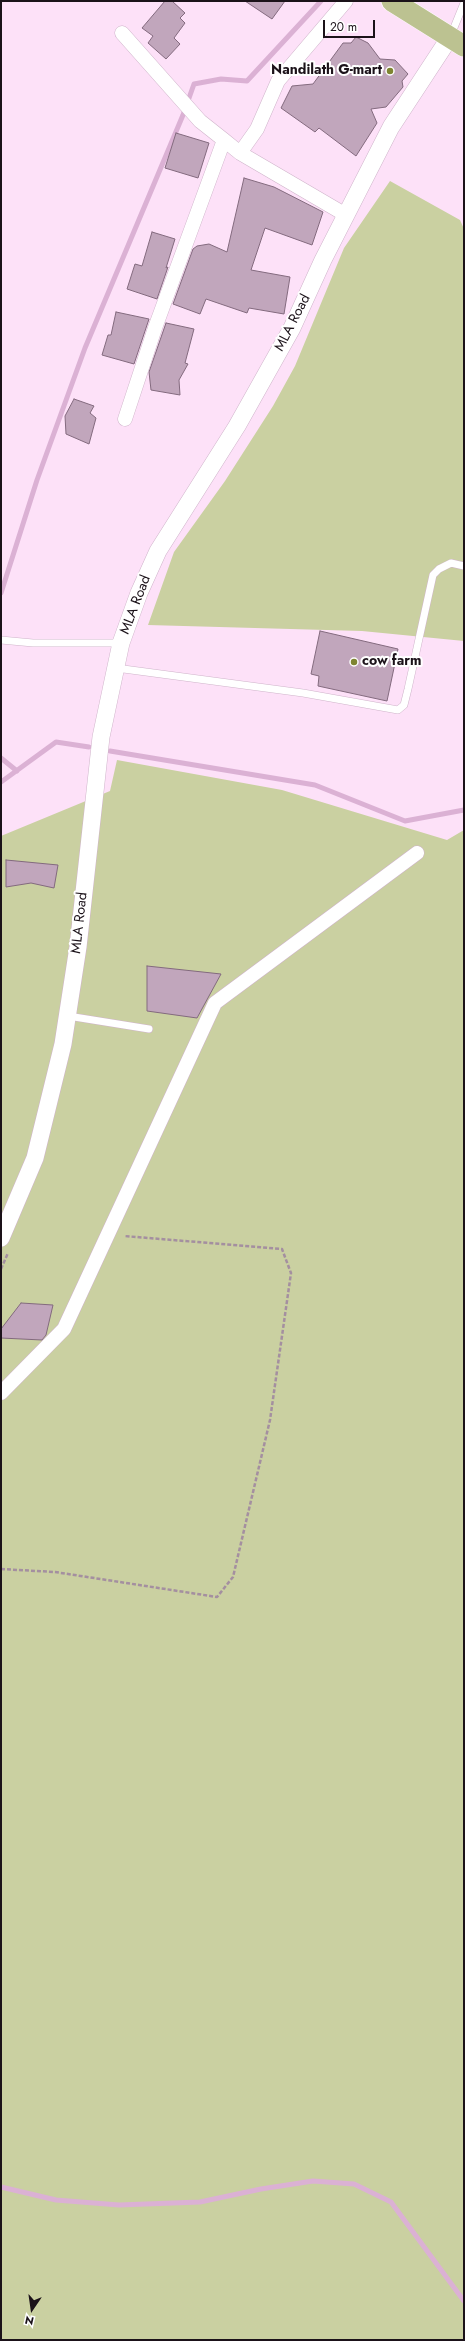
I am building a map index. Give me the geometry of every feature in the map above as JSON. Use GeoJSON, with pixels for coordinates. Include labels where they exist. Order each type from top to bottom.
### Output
{"type":"FeatureCollection","features":[{"type":"Feature","properties":{"kind":"main road"},"geometry":{"type":"LineString","coordinates":[[392,1],[457,41]]}},
{"type":"Feature","properties":{"kind":"street"},"geometry":{"type":"LineString","coordinates":[[240,153],[257,129],[278,82],[346,1]]}},
{"type":"Feature","properties":{"kind":"street"},"geometry":{"type":"LineString","coordinates":[[122,33],[200,121],[240,153],[346,215]]}},
{"type":"Feature","properties":{"kind":"street","name":"MLA Road"},"geometry":{"type":"LineString","coordinates":[[1,1238],[35,1158],[62,1051],[78,947],[101,737],[121,643],[139,593],[158,551],[237,426],[281,348],[391,127],[457,41]]}},
{"type":"Feature","properties":{"kind":"street"},"geometry":{"type":"LineString","coordinates":[[125,419],[158,321],[224,140]]}},
{"type":"Feature","properties":{"kind":"street"},"geometry":{"type":"LineString","coordinates":[[1,1393],[64,1329],[215,1003],[417,853]]}},
{"type":"Feature","properties":{"kind":"lane"},"geometry":{"type":"LineString","coordinates":[[457,41],[464,3]]}},
{"type":"Feature","properties":{"kind":"lane"},"geometry":{"type":"LineString","coordinates":[[116,668],[303,693],[398,710],[404,705],[433,575],[439,569],[451,563],[464,566]]}},
{"type":"Feature","properties":{"kind":"lane"},"geometry":{"type":"LineString","coordinates":[[1,640],[33,643],[121,643]]}},
{"type":"Feature","properties":{"kind":"lane"},"geometry":{"type":"LineString","coordinates":[[67,1016],[149,1029]]}},
{"type":"Feature","properties":{"kind":"path"},"geometry":{"type":"LineString","coordinates":[[1,1569],[55,1572],[217,1597],[233,1577],[270,1420],[291,1273],[289,1267],[282,1249],[108,1235]]}},
{"type":"Feature","properties":{"kind":"green space"},"geometry":{"type":"Polygon","coordinates":[[[390,181],[460,220],[464,229],[464,641],[362,631],[148,625],[174,552],[225,481],[273,406],[295,366],[344,248],[390,181]]]}},
{"type":"Feature","properties":{"kind":"green space"},"geometry":{"type":"Polygon","coordinates":[[[117,760],[282,790],[447,840],[464,830],[464,2340],[1,2340],[1,836],[110,791],[117,760]]]}},
{"type":"Feature","properties":{"kind":"building"},"geometry":{"type":"Polygon","coordinates":[[[165,1],[172,1],[185,13],[180,18],[185,23],[174,38],[180,44],[166,59],[148,43],[153,36],[142,28],[165,1]]]}},
{"type":"Feature","properties":{"kind":"building"},"geometry":{"type":"Polygon","coordinates":[[[245,1],[285,1],[272,19],[245,1]]]}},
{"type":"Feature","properties":{"kind":"building"},"geometry":{"type":"Polygon","coordinates":[[[356,37],[368,43],[380,59],[395,60],[408,74],[402,81],[403,87],[386,107],[371,109],[377,123],[356,156],[319,128],[315,132],[281,108],[292,86],[313,84],[343,43],[351,43],[356,37]]]}},
{"type":"Feature","properties":{"kind":"building"},"geometry":{"type":"Polygon","coordinates":[[[176,133],[209,143],[198,178],[165,168],[176,133]]]}},
{"type":"Feature","properties":{"kind":"building"},"geometry":{"type":"Polygon","coordinates":[[[244,178],[274,187],[323,212],[312,245],[265,228],[251,270],[290,277],[284,314],[249,308],[247,313],[206,299],[200,314],[173,304],[193,249],[197,246],[209,244],[227,252],[244,178]]]}},
{"type":"Feature","properties":{"kind":"building"},"geometry":{"type":"Polygon","coordinates":[[[152,232],[175,239],[166,268],[168,267],[157,299],[127,289],[135,264],[142,266],[152,232]]]}},
{"type":"Feature","properties":{"kind":"building"},"geometry":{"type":"Polygon","coordinates":[[[116,312],[149,319],[134,364],[102,355],[108,335],[111,335],[116,312]]]}},
{"type":"Feature","properties":{"kind":"building"},"geometry":{"type":"Polygon","coordinates":[[[166,323],[194,329],[185,363],[188,364],[179,380],[180,395],[151,390],[149,372],[166,323]]]}},
{"type":"Feature","properties":{"kind":"building"},"geometry":{"type":"Polygon","coordinates":[[[74,399],[94,406],[90,413],[96,418],[89,444],[66,434],[65,416],[74,399]]]}},
{"type":"Feature","properties":{"kind":"building","name":"cow farm"},"geometry":{"type":"Polygon","coordinates":[[[320,631],[398,649],[387,701],[318,686],[319,676],[311,674],[320,631]]]}},
{"type":"Feature","properties":{"kind":"building"},"geometry":{"type":"Polygon","coordinates":[[[6,860],[58,865],[54,888],[31,883],[6,887],[6,860]]]}},
{"type":"Feature","properties":{"kind":"building"},"geometry":{"type":"Polygon","coordinates":[[[147,966],[221,974],[197,1018],[147,1011],[147,966]]]}},
{"type":"Feature","properties":{"kind":"building"},"geometry":{"type":"Polygon","coordinates":[[[21,1303],[53,1305],[46,1335],[42,1340],[1,1338],[1,1329],[21,1303]]]}},
{"type":"Feature","properties":{"kind":"waterway"},"geometry":{"type":"LineString","coordinates":[[1,593],[37,480],[85,348],[183,115],[194,84],[221,79],[247,81],[321,1]]}},
{"type":"Feature","properties":{"kind":"waterway"},"geometry":{"type":"LineString","coordinates":[[1,782],[56,742],[89,747]]}},
{"type":"Feature","properties":{"kind":"waterway"},"geometry":{"type":"LineString","coordinates":[[110,751],[315,785],[405,821],[464,810]]}},
{"type":"Feature","properties":{"kind":"waterway"},"geometry":{"type":"LineString","coordinates":[[1,758],[17,771]]}},
{"type":"Feature","properties":{"kind":"waterway"},"geometry":{"type":"LineString","coordinates":[[1,2187],[56,2200],[119,2205],[200,2202],[261,2189],[313,2181],[354,2184],[391,2202],[464,2301]]}},
{"type":"Feature","properties":{"kind":"place","name":"Nandilath G-mart"},"geometry":{"type":"Point","coordinates":[390,71]}},
{"type":"Feature","properties":{"kind":"place","name":"cow farm"},"geometry":{"type":"Point","coordinates":[354,662]}}]}
